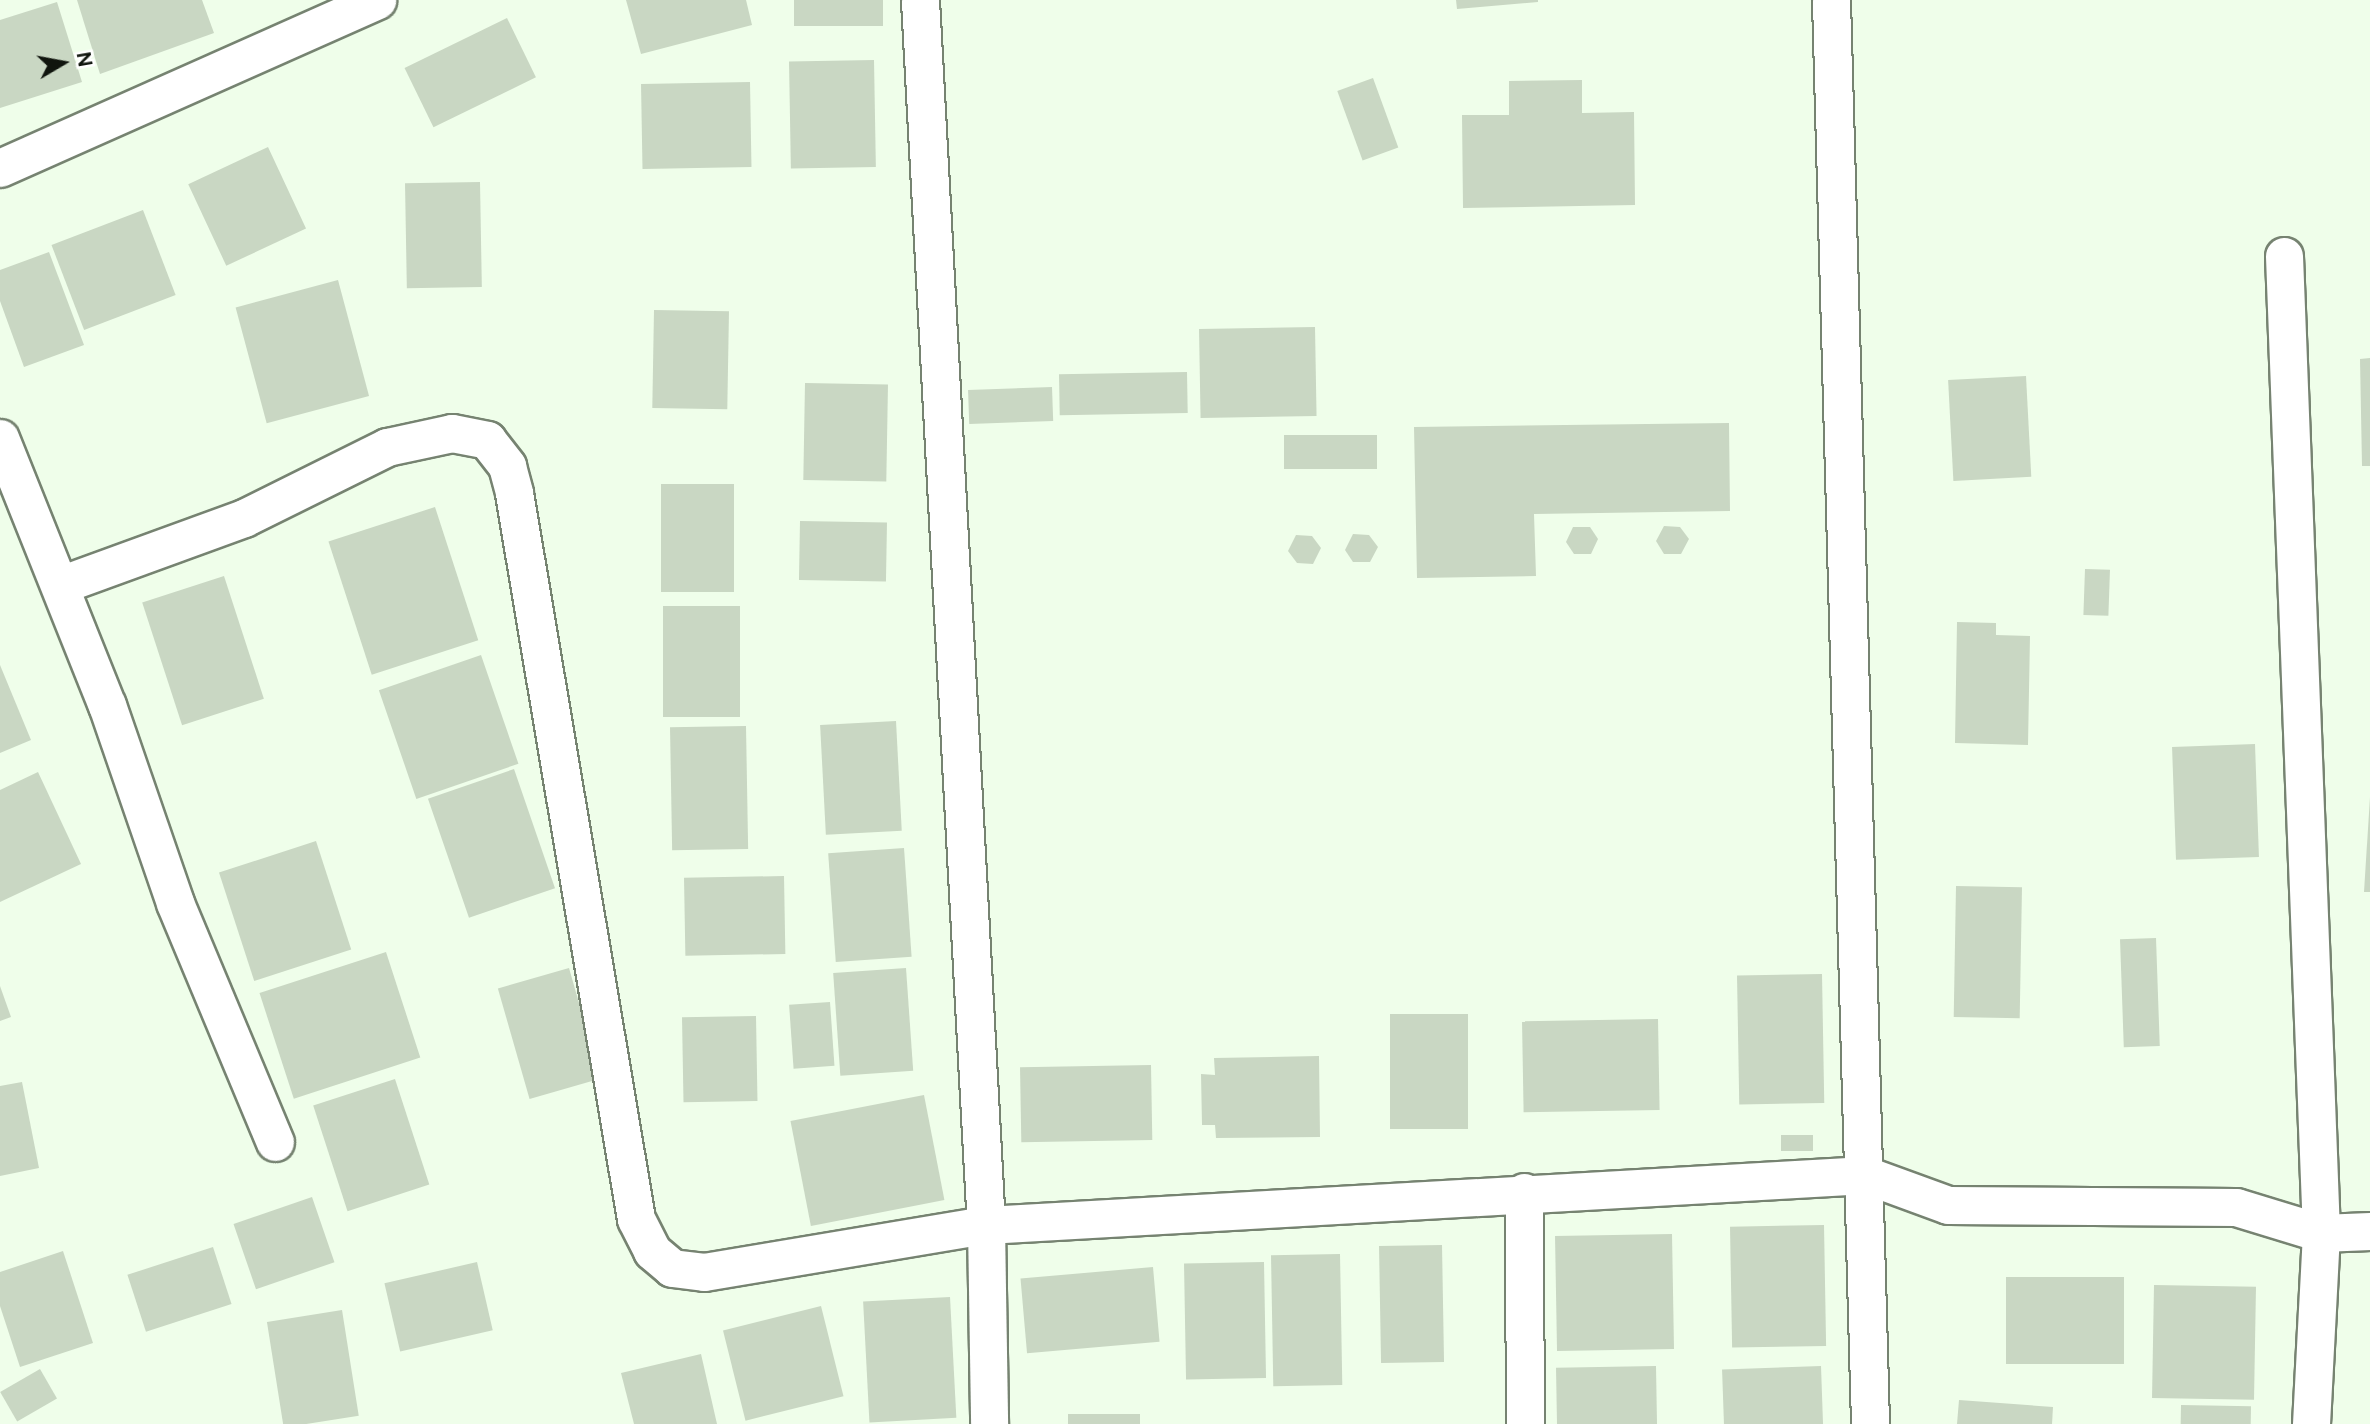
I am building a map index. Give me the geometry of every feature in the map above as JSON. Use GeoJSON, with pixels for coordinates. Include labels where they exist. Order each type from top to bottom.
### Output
{"type":"FeatureCollection","features":[{"type":"Feature","properties":{"kind":"street"},"geometry":{"type":"LineString","coordinates":[[0,168],[377,0]]}},
{"type":"Feature","properties":{"kind":"street"},"geometry":{"type":"LineString","coordinates":[[920,0],[986,1225],[989,1424]]}},
{"type":"Feature","properties":{"kind":"street"},"geometry":{"type":"LineString","coordinates":[[1832,0],[1866,1175],[1870,1424]]}},
{"type":"Feature","properties":{"kind":"street"},"geometry":{"type":"LineString","coordinates":[[2284,256],[2321,1233],[2311,1424]]}},
{"type":"Feature","properties":{"kind":"street"},"geometry":{"type":"LineString","coordinates":[[60,585],[244,518],[387,447],[452,433],[487,440],[507,466],[514,493],[609,1079],[636,1219],[652,1251],[672,1268],[704,1272],[986,1225],[1524,1192],[1866,1175],[1948,1205],[2236,1207],[2321,1233],[2370,1231]]}},
{"type":"Feature","properties":{"kind":"street"},"geometry":{"type":"LineString","coordinates":[[0,438],[60,585],[176,903],[275,1142]]}},
{"type":"Feature","properties":{"kind":"street"},"geometry":{"type":"LineString","coordinates":[[1524,1192],[1525,1424]]}},
{"type":"Feature","properties":{"kind":"building"},"geometry":{"type":"Polygon","coordinates":[[[77,0],[202,0],[214,33],[100,74],[77,0]]]}},
{"type":"Feature","properties":{"kind":"building"},"geometry":{"type":"Polygon","coordinates":[[[626,0],[746,0],[752,25],[641,54],[626,0]]]}},
{"type":"Feature","properties":{"kind":"building"},"geometry":{"type":"Polygon","coordinates":[[[794,0],[883,0],[883,26],[794,26],[794,0]]]}},
{"type":"Feature","properties":{"kind":"building"},"geometry":{"type":"Polygon","coordinates":[[[1456,0],[1538,0],[1538,2],[1457,9],[1456,0]]]}},
{"type":"Feature","properties":{"kind":"building"},"geometry":{"type":"Polygon","coordinates":[[[57,2],[82,82],[0,108],[0,20],[57,2]]]}},
{"type":"Feature","properties":{"kind":"building"},"geometry":{"type":"Polygon","coordinates":[[[507,18],[536,77],[433,127],[405,68],[507,18]]]}},
{"type":"Feature","properties":{"kind":"building"},"geometry":{"type":"Polygon","coordinates":[[[874,60],[876,167],[791,168],[789,61],[874,60]]]}},
{"type":"Feature","properties":{"kind":"building"},"geometry":{"type":"Polygon","coordinates":[[[1373,78],[1398,148],[1363,161],[1337,91],[1373,78]]]}},
{"type":"Feature","properties":{"kind":"building"},"geometry":{"type":"Polygon","coordinates":[[[1582,80],[1582,113],[1634,112],[1635,205],[1463,208],[1462,115],[1509,115],[1509,81],[1582,80]]]}},
{"type":"Feature","properties":{"kind":"building"},"geometry":{"type":"Polygon","coordinates":[[[750,82],[751,167],[643,169],[641,84],[750,82]]]}},
{"type":"Feature","properties":{"kind":"building"},"geometry":{"type":"Polygon","coordinates":[[[268,147],[306,229],[226,266],[188,184],[268,147]]]}},
{"type":"Feature","properties":{"kind":"building"},"geometry":{"type":"Polygon","coordinates":[[[480,182],[482,287],[407,288],[405,183],[480,182]]]}},
{"type":"Feature","properties":{"kind":"building"},"geometry":{"type":"Polygon","coordinates":[[[143,210],[176,295],[84,330],[52,245],[143,210]]]}},
{"type":"Feature","properties":{"kind":"building"},"geometry":{"type":"Polygon","coordinates":[[[49,252],[84,345],[24,367],[0,301],[0,270],[49,252]]]}},
{"type":"Feature","properties":{"kind":"building"},"geometry":{"type":"Polygon","coordinates":[[[338,280],[369,396],[267,423],[236,307],[338,280]]]}},
{"type":"Feature","properties":{"kind":"building"},"geometry":{"type":"Polygon","coordinates":[[[654,310],[729,311],[727,409],[652,408],[654,310]]]}},
{"type":"Feature","properties":{"kind":"building"},"geometry":{"type":"Polygon","coordinates":[[[1315,327],[1317,416],[1201,418],[1199,329],[1315,327]]]}},
{"type":"Feature","properties":{"kind":"building"},"geometry":{"type":"Polygon","coordinates":[[[2370,358],[2370,466],[2362,466],[2360,359],[2370,358]]]}},
{"type":"Feature","properties":{"kind":"building"},"geometry":{"type":"Polygon","coordinates":[[[1187,372],[1188,413],[1060,415],[1059,374],[1187,372]]]}},
{"type":"Feature","properties":{"kind":"building"},"geometry":{"type":"Polygon","coordinates":[[[2026,376],[2031,477],[1953,481],[1948,380],[2026,376]]]}},
{"type":"Feature","properties":{"kind":"building"},"geometry":{"type":"Polygon","coordinates":[[[805,383],[888,384],[886,481],[803,480],[805,383]]]}},
{"type":"Feature","properties":{"kind":"building"},"geometry":{"type":"Polygon","coordinates":[[[1052,387],[1053,421],[969,424],[968,390],[1052,387]]]}},
{"type":"Feature","properties":{"kind":"building"},"geometry":{"type":"Polygon","coordinates":[[[1729,423],[1730,511],[1534,514],[1536,576],[1417,578],[1414,427],[1729,423]]]}},
{"type":"Feature","properties":{"kind":"building"},"geometry":{"type":"Polygon","coordinates":[[[1284,435],[1377,435],[1377,469],[1284,469],[1284,435]]]}},
{"type":"Feature","properties":{"kind":"building"},"geometry":{"type":"Polygon","coordinates":[[[661,484],[734,484],[734,592],[661,592],[661,484]]]}},
{"type":"Feature","properties":{"kind":"building"},"geometry":{"type":"Polygon","coordinates":[[[435,507],[478,640],[372,675],[328,542],[435,507]]]}},
{"type":"Feature","properties":{"kind":"building"},"geometry":{"type":"Polygon","coordinates":[[[800,521],[887,523],[886,582],[799,580],[800,521]]]}},
{"type":"Feature","properties":{"kind":"building"},"geometry":{"type":"Polygon","coordinates":[[[1664,526],[1680,527],[1689,539],[1681,554],[1664,554],[1656,541],[1664,526]]]}},
{"type":"Feature","properties":{"kind":"building"},"geometry":{"type":"Polygon","coordinates":[[[1573,527],[1590,527],[1598,539],[1591,554],[1574,554],[1566,542],[1573,527]]]}},
{"type":"Feature","properties":{"kind":"building"},"geometry":{"type":"Polygon","coordinates":[[[1353,534],[1369,535],[1378,547],[1370,562],[1353,562],[1345,550],[1353,534]]]}},
{"type":"Feature","properties":{"kind":"building"},"geometry":{"type":"Polygon","coordinates":[[[1296,535],[1312,536],[1321,548],[1313,564],[1297,563],[1288,551],[1296,535]]]}},
{"type":"Feature","properties":{"kind":"building"},"geometry":{"type":"Polygon","coordinates":[[[2085,569],[2110,570],[2108,616],[2083,615],[2085,569]]]}},
{"type":"Feature","properties":{"kind":"building"},"geometry":{"type":"Polygon","coordinates":[[[224,576],[264,699],[182,725],[142,603],[224,576]]]}},
{"type":"Feature","properties":{"kind":"building"},"geometry":{"type":"Polygon","coordinates":[[[663,606],[740,606],[740,717],[663,717],[663,606]]]}},
{"type":"Feature","properties":{"kind":"building"},"geometry":{"type":"Polygon","coordinates":[[[1957,622],[1996,623],[1996,635],[2030,636],[2028,745],[1955,743],[1957,622]]]}},
{"type":"Feature","properties":{"kind":"building"},"geometry":{"type":"Polygon","coordinates":[[[481,655],[518,764],[416,799],[379,690],[481,655]]]}},
{"type":"Feature","properties":{"kind":"building"},"geometry":{"type":"Polygon","coordinates":[[[0,665],[31,740],[0,753],[0,665]]]}},
{"type":"Feature","properties":{"kind":"building"},"geometry":{"type":"Polygon","coordinates":[[[896,721],[902,831],[826,835],[820,725],[896,721]]]}},
{"type":"Feature","properties":{"kind":"building"},"geometry":{"type":"Polygon","coordinates":[[[746,726],[748,849],[672,850],[670,727],[746,726]]]}},
{"type":"Feature","properties":{"kind":"building"},"geometry":{"type":"Polygon","coordinates":[[[2255,744],[2259,857],[2176,860],[2172,747],[2255,744]]]}},
{"type":"Feature","properties":{"kind":"building"},"geometry":{"type":"Polygon","coordinates":[[[514,769],[555,888],[469,918],[428,799],[514,769]]]}},
{"type":"Feature","properties":{"kind":"building"},"geometry":{"type":"Polygon","coordinates":[[[38,772],[81,864],[0,902],[0,790],[38,772]]]}},
{"type":"Feature","properties":{"kind":"building"},"geometry":{"type":"Polygon","coordinates":[[[2370,797],[2370,892],[2364,892],[2370,797]]]}},
{"type":"Feature","properties":{"kind":"building"},"geometry":{"type":"Polygon","coordinates":[[[316,841],[351,949],[254,981],[219,873],[316,841]]]}},
{"type":"Feature","properties":{"kind":"building"},"geometry":{"type":"Polygon","coordinates":[[[904,848],[912,957],[836,962],[828,853],[904,848]]]}},
{"type":"Feature","properties":{"kind":"building"},"geometry":{"type":"Polygon","coordinates":[[[784,876],[785,954],[685,956],[684,878],[784,876]]]}},
{"type":"Feature","properties":{"kind":"building"},"geometry":{"type":"Polygon","coordinates":[[[1956,886],[2022,887],[2020,1018],[1954,1017],[1956,886]]]}},
{"type":"Feature","properties":{"kind":"building"},"geometry":{"type":"Polygon","coordinates":[[[2156,938],[2160,1046],[2124,1047],[2120,939],[2156,938]]]}},
{"type":"Feature","properties":{"kind":"building"},"geometry":{"type":"Polygon","coordinates":[[[386,952],[420,1058],[294,1099],[260,993],[386,952]]]}},
{"type":"Feature","properties":{"kind":"building"},"geometry":{"type":"Polygon","coordinates":[[[569,968],[601,1079],[530,1099],[498,988],[569,968]]]}},
{"type":"Feature","properties":{"kind":"building"},"geometry":{"type":"Polygon","coordinates":[[[906,968],[913,1071],[840,1076],[833,973],[906,968]]]}},
{"type":"Feature","properties":{"kind":"building"},"geometry":{"type":"Polygon","coordinates":[[[1822,974],[1824,1103],[1739,1104],[1737,975],[1822,974]]]}},
{"type":"Feature","properties":{"kind":"building"},"geometry":{"type":"Polygon","coordinates":[[[0,986],[11,1017],[0,1021],[0,986]]]}},
{"type":"Feature","properties":{"kind":"building"},"geometry":{"type":"Polygon","coordinates":[[[830,1002],[834,1066],[794,1069],[789,1005],[830,1002]]]}},
{"type":"Feature","properties":{"kind":"building"},"geometry":{"type":"Polygon","coordinates":[[[1390,1014],[1468,1014],[1468,1129],[1390,1129],[1390,1014]]]}},
{"type":"Feature","properties":{"kind":"building"},"geometry":{"type":"Polygon","coordinates":[[[756,1016],[757,1101],[683,1102],[682,1017],[756,1016]]]}},
{"type":"Feature","properties":{"kind":"building"},"geometry":{"type":"Polygon","coordinates":[[[1658,1019],[1660,1110],[1524,1112],[1522,1021],[1658,1019]]]}},
{"type":"Feature","properties":{"kind":"building"},"geometry":{"type":"Polygon","coordinates":[[[1319,1056],[1320,1137],[1216,1138],[1215,1125],[1202,1125],[1201,1074],[1215,1075],[1214,1058],[1319,1056]]]}},
{"type":"Feature","properties":{"kind":"building"},"geometry":{"type":"Polygon","coordinates":[[[1151,1065],[1152,1140],[1021,1142],[1020,1067],[1151,1065]]]}},
{"type":"Feature","properties":{"kind":"building"},"geometry":{"type":"Polygon","coordinates":[[[395,1079],[429,1185],[348,1211],[313,1106],[395,1079]]]}},
{"type":"Feature","properties":{"kind":"building"},"geometry":{"type":"Polygon","coordinates":[[[22,1082],[39,1168],[0,1176],[0,1086],[22,1082]]]}},
{"type":"Feature","properties":{"kind":"building"},"geometry":{"type":"Polygon","coordinates":[[[924,1095],[944,1200],[811,1226],[790,1121],[924,1095]]]}},
{"type":"Feature","properties":{"kind":"building"},"geometry":{"type":"Polygon","coordinates":[[[1781,1135],[1813,1135],[1813,1151],[1781,1151],[1781,1135]]]}},
{"type":"Feature","properties":{"kind":"building"},"geometry":{"type":"Polygon","coordinates":[[[312,1197],[334,1262],[256,1289],[234,1224],[312,1197]]]}},
{"type":"Feature","properties":{"kind":"building"},"geometry":{"type":"Polygon","coordinates":[[[1824,1225],[1826,1346],[1732,1348],[1730,1227],[1824,1225]]]}},
{"type":"Feature","properties":{"kind":"building"},"geometry":{"type":"Polygon","coordinates":[[[1672,1234],[1674,1349],[1557,1351],[1555,1236],[1672,1234]]]}},
{"type":"Feature","properties":{"kind":"building"},"geometry":{"type":"Polygon","coordinates":[[[1442,1245],[1444,1362],[1381,1363],[1379,1246],[1442,1245]]]}},
{"type":"Feature","properties":{"kind":"building"},"geometry":{"type":"Polygon","coordinates":[[[213,1247],[232,1304],[146,1332],[127,1275],[213,1247]]]}},
{"type":"Feature","properties":{"kind":"building"},"geometry":{"type":"Polygon","coordinates":[[[63,1251],[93,1343],[20,1367],[0,1306],[0,1272],[63,1251]]]}},
{"type":"Feature","properties":{"kind":"building"},"geometry":{"type":"Polygon","coordinates":[[[1340,1254],[1342,1385],[1273,1386],[1271,1255],[1340,1254]]]}},
{"type":"Feature","properties":{"kind":"building"},"geometry":{"type":"Polygon","coordinates":[[[477,1262],[493,1330],[400,1352],[384,1283],[477,1262]]]}},
{"type":"Feature","properties":{"kind":"building"},"geometry":{"type":"Polygon","coordinates":[[[1264,1262],[1266,1378],[1186,1379],[1184,1263],[1264,1262]]]}},
{"type":"Feature","properties":{"kind":"building"},"geometry":{"type":"Polygon","coordinates":[[[1153,1267],[1160,1342],[1027,1353],[1021,1279],[1153,1267]]]}},
{"type":"Feature","properties":{"kind":"building"},"geometry":{"type":"Polygon","coordinates":[[[2006,1277],[2124,1277],[2124,1364],[2006,1364],[2006,1277]]]}},
{"type":"Feature","properties":{"kind":"building"},"geometry":{"type":"Polygon","coordinates":[[[2154,1285],[2256,1287],[2254,1400],[2152,1398],[2154,1285]]]}},
{"type":"Feature","properties":{"kind":"building"},"geometry":{"type":"Polygon","coordinates":[[[950,1297],[956,1418],[869,1422],[863,1302],[950,1297]]]}},
{"type":"Feature","properties":{"kind":"building"},"geometry":{"type":"Polygon","coordinates":[[[821,1306],[843,1396],[745,1421],[723,1330],[821,1306]]]}},
{"type":"Feature","properties":{"kind":"building"},"geometry":{"type":"Polygon","coordinates":[[[342,1310],[359,1416],[306,1424],[283,1424],[267,1322],[342,1310]]]}},
{"type":"Feature","properties":{"kind":"building"},"geometry":{"type":"Polygon","coordinates":[[[701,1354],[717,1424],[634,1424],[621,1373],[701,1354]]]}},
{"type":"Feature","properties":{"kind":"building"},"geometry":{"type":"Polygon","coordinates":[[[1656,1366],[1657,1424],[1557,1424],[1556,1368],[1656,1366]]]}},
{"type":"Feature","properties":{"kind":"building"},"geometry":{"type":"Polygon","coordinates":[[[1821,1366],[1823,1424],[1724,1424],[1722,1369],[1821,1366]]]}},
{"type":"Feature","properties":{"kind":"building"},"geometry":{"type":"Polygon","coordinates":[[[40,1369],[57,1398],[17,1421],[0,1392],[40,1369]]]}},
{"type":"Feature","properties":{"kind":"building"},"geometry":{"type":"Polygon","coordinates":[[[1959,1400],[2053,1407],[2052,1424],[1957,1424],[1959,1400]]]}},
{"type":"Feature","properties":{"kind":"building"},"geometry":{"type":"Polygon","coordinates":[[[2181,1405],[2251,1406],[2251,1424],[2181,1424],[2181,1405]]]}},
{"type":"Feature","properties":{"kind":"building"},"geometry":{"type":"Polygon","coordinates":[[[1068,1414],[1140,1414],[1140,1424],[1068,1424],[1068,1414]]]}}]}
